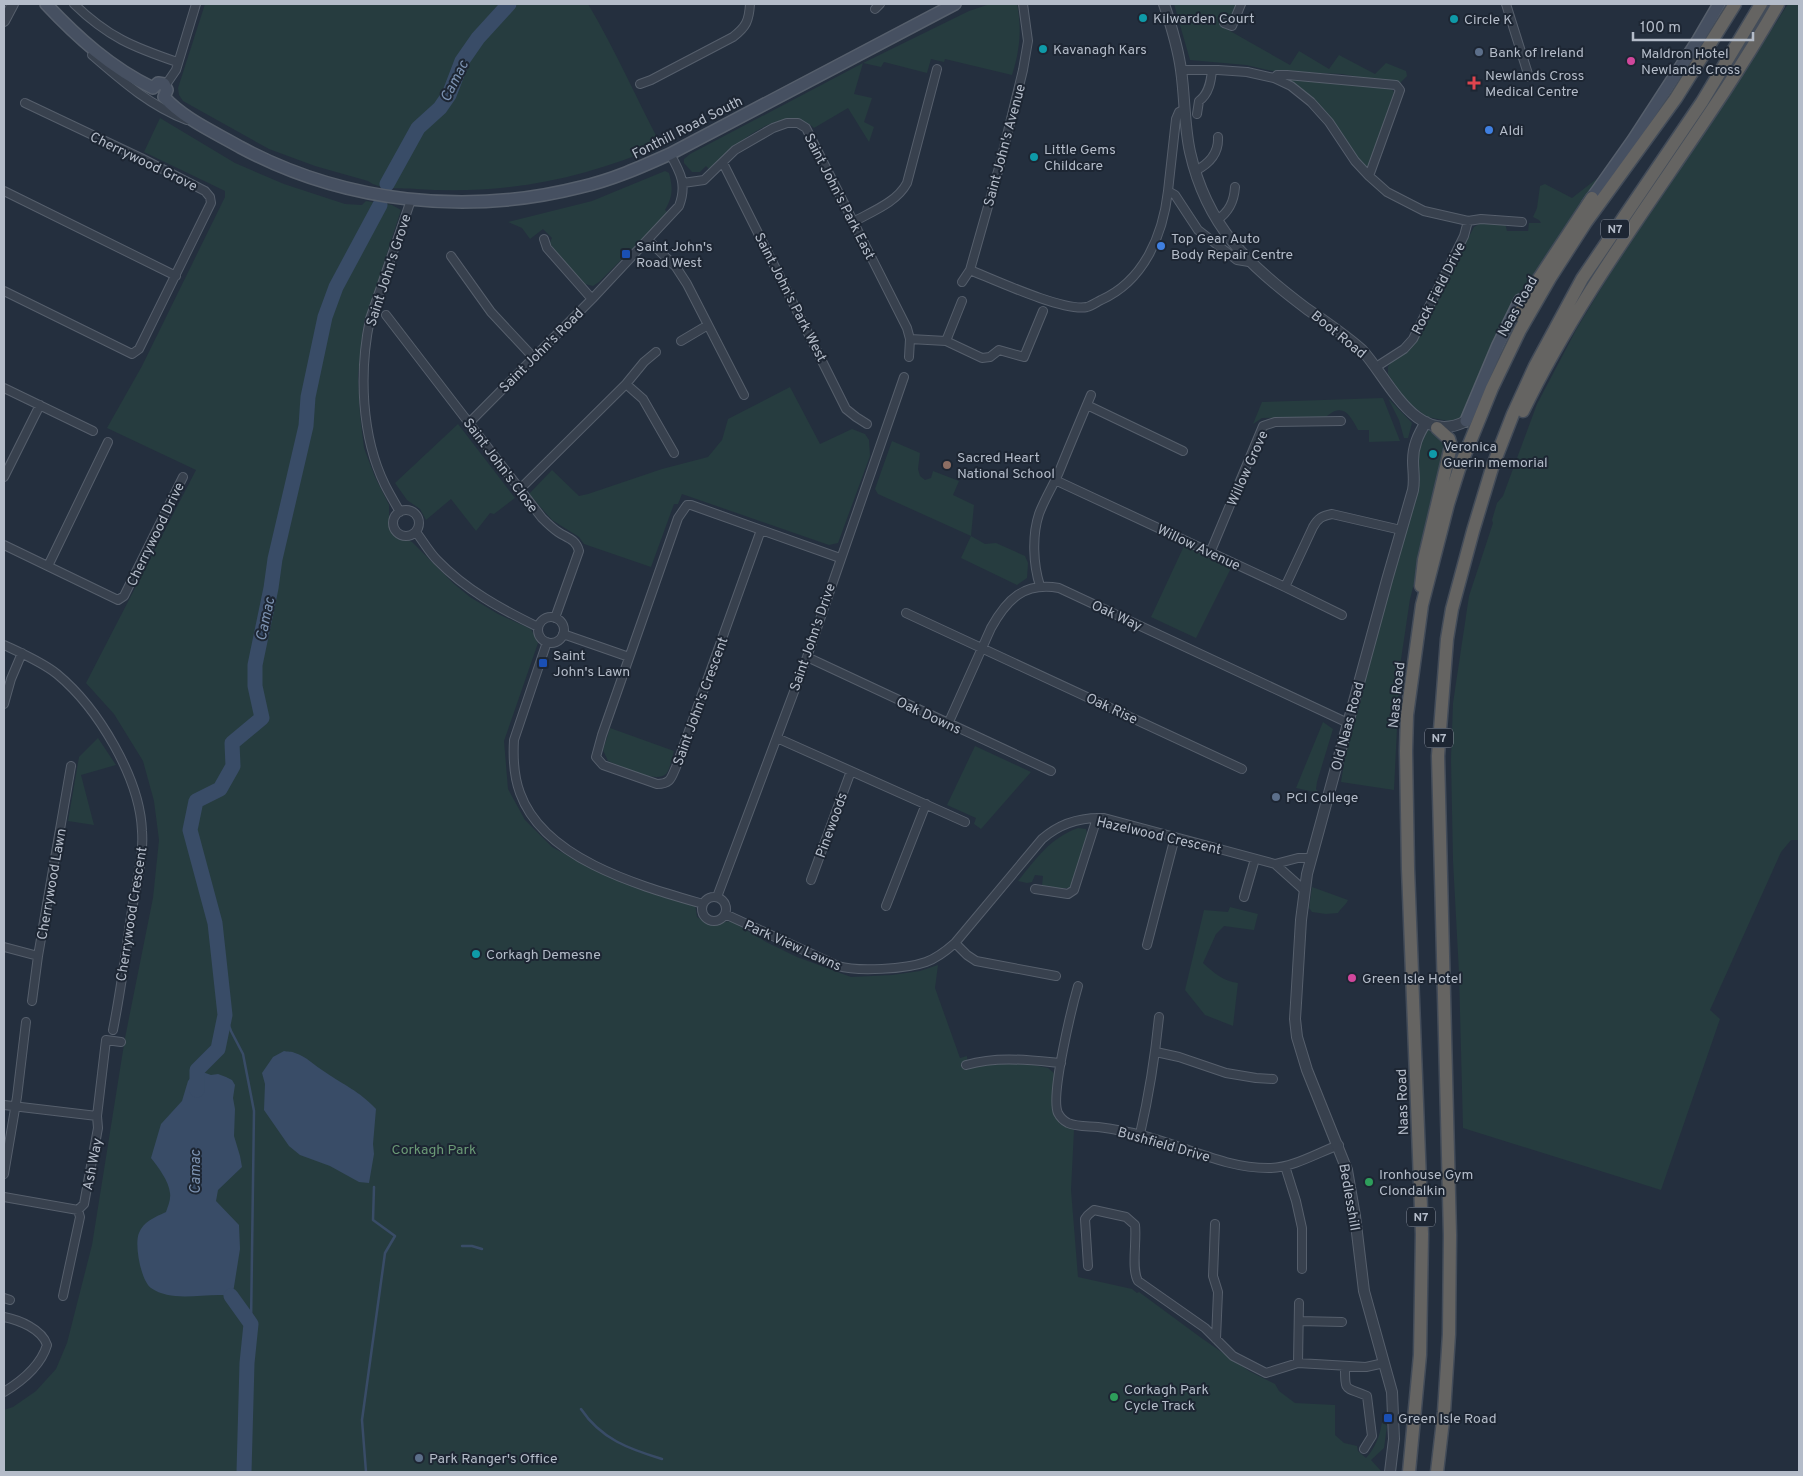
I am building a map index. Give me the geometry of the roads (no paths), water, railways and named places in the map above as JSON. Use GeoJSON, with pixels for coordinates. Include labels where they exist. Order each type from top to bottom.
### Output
{"type":"FeatureCollection","features":[{"type":"Feature","properties":{"kind":"highway","name":"Naas Road"},"geometry":{"type":"LineString","coordinates":[[1409,1472],[1420,1355],[1422,1234],[1408,869],[1406,751],[1407,715],[1422,606],[1448,504],[1461,464],[1492,388],[1520,330],[1550,278],[1586,222],[1676,98],[1735,4]]}},
{"type":"Feature","properties":{"kind":"highway","name":"N7"},"geometry":{"type":"LineString","coordinates":[[1437,1472],[1444,1412],[1450,1301],[1438,756],[1443,684],[1452,609],[1492,468],[1534,366],[1582,279],[1702,102],[1761,4]]}},
{"type":"Feature","properties":{"kind":"highway"},"geometry":{"type":"LineString","coordinates":[[1492,468],[1505,449],[1527,403],[1585,300],[1614,254],[1713,110],[1778,4]]}},
{"type":"Feature","properties":{"kind":"highway"},"geometry":{"type":"LineString","coordinates":[[1461,464],[1472,424],[1510,334],[1540,278],[1592,198]]}},
{"type":"Feature","properties":{"kind":"highway"},"geometry":{"type":"LineString","coordinates":[[1422,606],[1421,580],[1424,560],[1451,446],[1449,439],[1431,425]]}},
{"type":"Feature","properties":{"kind":"main road","name":"Fonthill Road South"},"geometry":{"type":"LineString","coordinates":[[46,4],[95,51],[122,72],[153,88],[153,94],[156,97],[160,98],[165,91],[177,108],[207,128],[262,158],[334,186],[411,200],[470,202],[518,199],[553,194],[622,175],[670,154],[955,4]]}},
{"type":"Feature","properties":{"kind":"main road"},"geometry":{"type":"LineString","coordinates":[[1466,421],[1498,345],[1522,296],[1562,235],[1592,198],[1669,85],[1720,4]]}},
{"type":"Feature","properties":{"kind":"street"},"geometry":{"type":"LineString","coordinates":[[4,21],[13,4]]}},
{"type":"Feature","properties":{"kind":"street"},"geometry":{"type":"LineString","coordinates":[[74,4],[109,33],[125,43],[145,52],[177,62]]}},
{"type":"Feature","properties":{"kind":"street"},"geometry":{"type":"LineString","coordinates":[[165,91],[176,70],[196,4]]}},
{"type":"Feature","properties":{"kind":"street"},"geometry":{"type":"LineString","coordinates":[[640,84],[733,37],[744,28],[750,16],[750,4]]}},
{"type":"Feature","properties":{"kind":"street","name":"Saint John's Avenue"},"geometry":{"type":"LineString","coordinates":[[962,282],[970,270],[1000,164],[1023,70],[1028,41],[1023,4]]}},
{"type":"Feature","properties":{"kind":"street","name":"Boot Road"},"geometry":{"type":"LineString","coordinates":[[1164,4],[1174,34],[1181,70],[1186,127],[1195,171],[1206,201],[1217,220],[1228,237],[1249,262],[1366,354],[1399,401],[1412,413],[1431,425]]}},
{"type":"Feature","properties":{"kind":"street"},"geometry":{"type":"LineString","coordinates":[[1224,23],[1232,26],[1241,4]]}},
{"type":"Feature","properties":{"kind":"street"},"geometry":{"type":"LineString","coordinates":[[1506,4],[1529,77]]}},
{"type":"Feature","properties":{"kind":"street"},"geometry":{"type":"LineString","coordinates":[[62,21],[83,47],[130,87],[168,113],[207,128]]}},
{"type":"Feature","properties":{"kind":"street"},"geometry":{"type":"LineString","coordinates":[[853,222],[896,198],[903,192],[908,183],[937,69]]}},
{"type":"Feature","properties":{"kind":"street"},"geometry":{"type":"LineString","coordinates":[[1181,70],[1247,72],[1274,78],[1291,86],[1311,102],[1329,122],[1355,161],[1368,176],[1387,192],[1424,211],[1468,221],[1481,219],[1522,222]]}},
{"type":"Feature","properties":{"kind":"street"},"geometry":{"type":"LineString","coordinates":[[1196,114],[1200,101],[1204,97],[1211,80],[1212,70]]}},
{"type":"Feature","properties":{"kind":"street"},"geometry":{"type":"LineString","coordinates":[[1274,78],[1287,75],[1396,85],[1400,90],[1368,176]]}},
{"type":"Feature","properties":{"kind":"street","name":"Cherrywood Grove"},"geometry":{"type":"LineString","coordinates":[[4,291],[132,354],[139,349],[211,204],[210,196],[206,191],[25,103]]}},
{"type":"Feature","properties":{"kind":"street"},"geometry":{"type":"LineString","coordinates":[[970,270],[1061,305],[1087,307],[1109,297],[1124,286],[1148,258],[1158,239],[1165,216],[1176,119],[1179,112],[1185,109]]}},
{"type":"Feature","properties":{"kind":"street","name":"Saint John's Park East"},"geometry":{"type":"LineString","coordinates":[[683,183],[704,180],[724,163],[735,150],[773,128],[787,123],[798,124],[806,128],[813,138],[907,328],[910,339]]}},
{"type":"Feature","properties":{"kind":"street"},"geometry":{"type":"LineString","coordinates":[[1195,171],[1206,166],[1212,158],[1219,144],[1218,137]]}},
{"type":"Feature","properties":{"kind":"street"},"geometry":{"type":"LineString","coordinates":[[670,154],[683,183],[683,196],[679,206],[648,240],[676,267],[687,284],[744,395]]}},
{"type":"Feature","properties":{"kind":"street","name":"Saint John's Park West"},"geometry":{"type":"LineString","coordinates":[[724,163],[846,409],[867,424]]}},
{"type":"Feature","properties":{"kind":"street"},"geometry":{"type":"LineString","coordinates":[[1217,220],[1225,215],[1230,208],[1235,188]]}},
{"type":"Feature","properties":{"kind":"street"},"geometry":{"type":"LineString","coordinates":[[4,191],[176,276]]}},
{"type":"Feature","properties":{"kind":"street"},"geometry":{"type":"LineString","coordinates":[[1168,191],[1175,195],[1198,230],[1237,260],[1249,262]]}},
{"type":"Feature","properties":{"kind":"street","name":"Saint John's Grove"},"geometry":{"type":"LineString","coordinates":[[400,512],[384,484],[366,427],[364,369],[370,319],[411,200]]}},
{"type":"Feature","properties":{"kind":"street","name":"Rock Field Drive"},"geometry":{"type":"LineString","coordinates":[[1376,367],[1404,349],[1413,338],[1464,236],[1468,221]]}},
{"type":"Feature","properties":{"kind":"street"},"geometry":{"type":"LineString","coordinates":[[544,239],[547,248],[592,299]]}},
{"type":"Feature","properties":{"kind":"street","name":"Saint John's Road"},"geometry":{"type":"LineString","coordinates":[[469,423],[648,240]]}},
{"type":"Feature","properties":{"kind":"street"},"geometry":{"type":"LineString","coordinates":[[451,256],[491,312],[534,357]]}},
{"type":"Feature","properties":{"kind":"street"},"geometry":{"type":"LineString","coordinates":[[946,341],[962,301]]}},
{"type":"Feature","properties":{"kind":"street"},"geometry":{"type":"LineString","coordinates":[[909,357],[910,339],[946,341],[982,358],[990,357],[1000,350],[1024,357],[1043,311]]}},
{"type":"Feature","properties":{"kind":"street","name":"Saint John's Close"},"geometry":{"type":"LineString","coordinates":[[386,315],[548,524],[577,544],[578,551],[555,618]]}},
{"type":"Feature","properties":{"kind":"street"},"geometry":{"type":"LineString","coordinates":[[682,340],[708,325]]}},
{"type":"Feature","properties":{"kind":"street"},"geometry":{"type":"LineString","coordinates":[[520,489],[656,352]]}},
{"type":"Feature","properties":{"kind":"street","name":"Saint John's Drive"},"geometry":{"type":"LineString","coordinates":[[717,897],[807,657],[904,377]]}},
{"type":"Feature","properties":{"kind":"street"},"geometry":{"type":"LineString","coordinates":[[626,384],[643,399],[674,452]]}},
{"type":"Feature","properties":{"kind":"street"},"geometry":{"type":"LineString","coordinates":[[4,388],[93,431]]}},
{"type":"Feature","properties":{"kind":"street"},"geometry":{"type":"LineString","coordinates":[[948,724],[999,613],[1010,600],[1040,586],[1036,567],[1035,532],[1040,513],[1091,395]]}},
{"type":"Feature","properties":{"kind":"street"},"geometry":{"type":"LineString","coordinates":[[4,476],[40,405]]}},
{"type":"Feature","properties":{"kind":"street"},"geometry":{"type":"LineString","coordinates":[[1087,405],[1183,451]]}},
{"type":"Feature","properties":{"kind":"street","name":"Willow Grove"},"geometry":{"type":"LineString","coordinates":[[1210,553],[1263,426],[1275,422],[1341,420]]}},
{"type":"Feature","properties":{"kind":"street"},"geometry":{"type":"LineString","coordinates":[[1431,425],[1458,426],[1466,421]]}},
{"type":"Feature","properties":{"kind":"street","name":"Old Naas Road"},"geometry":{"type":"LineString","coordinates":[[1297,1037],[1295,1019],[1304,890],[1311,858],[1415,479],[1413,459],[1415,443],[1431,425]]}},
{"type":"Feature","properties":{"kind":"street"},"geometry":{"type":"LineString","coordinates":[[48,566],[108,442]]}},
{"type":"Feature","properties":{"kind":"street","name":"Cherrywood Drive"},"geometry":{"type":"LineString","coordinates":[[4,545],[118,600],[124,596],[183,477]]}},
{"type":"Feature","properties":{"kind":"street","name":"Willow Avenue"},"geometry":{"type":"LineString","coordinates":[[1055,480],[1342,615]]}},
{"type":"Feature","properties":{"kind":"street","name":"Saint John's Crescent"},"geometry":{"type":"LineString","coordinates":[[761,530],[676,767],[669,781],[665,784],[657,784],[603,766],[596,757],[602,735],[678,518],[687,506],[691,505],[840,558]]}},
{"type":"Feature","properties":{"kind":"street"},"geometry":{"type":"LineString","coordinates":[[408,511],[418,517],[419,525],[416,532],[406,536],[398,533],[394,522],[400,512],[408,511]]}},
{"type":"Feature","properties":{"kind":"street"},"geometry":{"type":"LineString","coordinates":[[1285,587],[1313,527],[1318,519],[1323,516],[1332,514],[1401,530]]}},
{"type":"Feature","properties":{"kind":"street"},"geometry":{"type":"LineString","coordinates":[[416,532],[436,560],[466,586],[497,606],[538,627]]}},
{"type":"Feature","properties":{"kind":"street","name":"Oak Way"},"geometry":{"type":"LineString","coordinates":[[1040,586],[1059,588],[1348,723]]}},
{"type":"Feature","properties":{"kind":"street","name":"Oak Rise"},"geometry":{"type":"LineString","coordinates":[[906,613],[1242,769]]}},
{"type":"Feature","properties":{"kind":"street"},"geometry":{"type":"LineString","coordinates":[[551,617],[555,618],[561,623],[563,634],[558,640],[551,643],[547,642],[540,638],[538,627],[543,620],[551,617]]}},
{"type":"Feature","properties":{"kind":"street"},"geometry":{"type":"LineString","coordinates":[[563,634],[629,657]]}},
{"type":"Feature","properties":{"kind":"street"},"geometry":{"type":"LineString","coordinates":[[547,642],[514,740],[513,753],[516,779],[526,806],[552,839],[574,854],[640,884],[702,904]]}},
{"type":"Feature","properties":{"kind":"street","name":"Cherrywood Crescent"},"geometry":{"type":"LineString","coordinates":[[4,645],[56,673],[91,710],[107,733],[132,782],[139,807],[143,855],[137,881],[113,1030]]}},
{"type":"Feature","properties":{"kind":"street"},"geometry":{"type":"LineString","coordinates":[[4,704],[11,679],[22,653]]}},
{"type":"Feature","properties":{"kind":"street","name":"Oak Downs"},"geometry":{"type":"LineString","coordinates":[[807,657],[1051,771]]}},
{"type":"Feature","properties":{"kind":"street"},"geometry":{"type":"LineString","coordinates":[[777,738],[965,822]]}},
{"type":"Feature","properties":{"kind":"street","name":"Cherrywood Lawn"},"geometry":{"type":"LineString","coordinates":[[32,1001],[71,766]]}},
{"type":"Feature","properties":{"kind":"street","name":"Pinewoods"},"geometry":{"type":"LineString","coordinates":[[811,880],[851,771]]}},
{"type":"Feature","properties":{"kind":"street"},"geometry":{"type":"LineString","coordinates":[[886,906],[926,804]]}},
{"type":"Feature","properties":{"kind":"street"},"geometry":{"type":"LineString","coordinates":[[1035,888],[1068,894],[1074,890],[1097,818]]}},
{"type":"Feature","properties":{"kind":"street","name":"Hazelwood Crescent"},"geometry":{"type":"LineString","coordinates":[[951,946],[1046,836],[1058,827],[1071,821],[1097,818],[1275,864]]}},
{"type":"Feature","properties":{"kind":"street"},"geometry":{"type":"LineString","coordinates":[[1147,945],[1175,837]]}},
{"type":"Feature","properties":{"kind":"street"},"geometry":{"type":"LineString","coordinates":[[1275,864],[1298,858],[1311,858]]}},
{"type":"Feature","properties":{"kind":"street"},"geometry":{"type":"LineString","coordinates":[[1244,897],[1255,859]]}},
{"type":"Feature","properties":{"kind":"street"},"geometry":{"type":"LineString","coordinates":[[1275,864],[1304,890]]}},
{"type":"Feature","properties":{"kind":"street"},"geometry":{"type":"LineString","coordinates":[[717,897],[726,905],[725,914],[720,920],[707,919],[702,912],[702,904],[707,899],[717,897]]}},
{"type":"Feature","properties":{"kind":"street","name":"Park View Lawns"},"geometry":{"type":"LineString","coordinates":[[725,914],[848,969],[867,970],[919,964],[935,957],[951,946]]}},
{"type":"Feature","properties":{"kind":"street"},"geometry":{"type":"LineString","coordinates":[[951,946],[976,961],[1056,976]]}},
{"type":"Feature","properties":{"kind":"street"},"geometry":{"type":"LineString","coordinates":[[4,947],[38,956]]}},
{"type":"Feature","properties":{"kind":"street","name":"Bushfield Drive"},"geometry":{"type":"LineString","coordinates":[[1078,986],[1061,1063],[1057,1110],[1061,1118],[1066,1122],[1074,1125],[1140,1134],[1226,1161],[1252,1167],[1272,1168],[1285,1166],[1338,1145]]}},
{"type":"Feature","properties":{"kind":"street"},"geometry":{"type":"LineString","coordinates":[[1140,1134],[1150,1092],[1156,1052],[1158,1017]]}},
{"type":"Feature","properties":{"kind":"street"},"geometry":{"type":"LineString","coordinates":[[4,1174],[26,1022]]}},
{"type":"Feature","properties":{"kind":"street","name":"Bedlesshill"},"geometry":{"type":"LineString","coordinates":[[1297,1037],[1307,1070],[1347,1170],[1352,1192],[1364,1291],[1384,1363]]}},
{"type":"Feature","properties":{"kind":"street","name":"Ash Way"},"geometry":{"type":"LineString","coordinates":[[63,1296],[80,1217],[78,1210],[84,1204],[98,1128],[97,1116],[106,1040],[121,1042]]}},
{"type":"Feature","properties":{"kind":"street"},"geometry":{"type":"LineString","coordinates":[[1156,1052],[1179,1057],[1226,1073],[1274,1079]]}},
{"type":"Feature","properties":{"kind":"street"},"geometry":{"type":"LineString","coordinates":[[966,1065],[980,1061],[1013,1058],[1061,1063]]}},
{"type":"Feature","properties":{"kind":"street"},"geometry":{"type":"LineString","coordinates":[[4,1105],[97,1116]]}},
{"type":"Feature","properties":{"kind":"street"},"geometry":{"type":"LineString","coordinates":[[1285,1166],[1302,1228],[1302,1269]]}},
{"type":"Feature","properties":{"kind":"street"},"geometry":{"type":"LineString","coordinates":[[4,1197],[78,1210]]}},
{"type":"Feature","properties":{"kind":"street"},"geometry":{"type":"LineString","coordinates":[[1088,1266],[1085,1219],[1088,1215],[1094,1210],[1126,1217],[1135,1225],[1137,1236],[1135,1276],[1138,1282],[1196,1321],[1233,1356],[1266,1373],[1298,1363],[1366,1367],[1384,1363],[1392,1392],[1394,1408],[1394,1439],[1390,1472]]}},
{"type":"Feature","properties":{"kind":"street"},"geometry":{"type":"LineString","coordinates":[[1215,1224],[1212,1276],[1218,1292],[1216,1339]]}},
{"type":"Feature","properties":{"kind":"street"},"geometry":{"type":"LineString","coordinates":[[1298,1363],[1299,1304]]}},
{"type":"Feature","properties":{"kind":"street"},"geometry":{"type":"LineString","coordinates":[[4,1317],[20,1321],[30,1327],[42,1336],[47,1344],[45,1351],[33,1369],[22,1380],[4,1392]]}},
{"type":"Feature","properties":{"kind":"street"},"geometry":{"type":"LineString","coordinates":[[1299,1321],[1342,1322]]}},
{"type":"Feature","properties":{"kind":"street"},"geometry":{"type":"LineString","coordinates":[[1345,1366],[1345,1384],[1350,1390],[1367,1396],[1372,1436],[1364,1449]]}},
{"type":"Feature","properties":{"kind":"water"},"geometry":{"type":"Polygon","coordinates":[[[284,1051],[294,1052],[307,1059],[357,1093],[376,1109],[374,1154],[369,1183],[359,1182],[330,1166],[300,1155],[289,1146],[264,1110],[265,1084],[262,1073],[273,1057],[284,1051]]]}},
{"type":"Feature","properties":{"kind":"water"},"geometry":{"type":"Polygon","coordinates":[[[197,1070],[211,1075],[218,1074],[226,1077],[232,1080],[235,1085],[233,1098],[235,1109],[234,1136],[242,1167],[218,1190],[216,1201],[239,1225],[240,1249],[233,1293],[243,1311],[240,1313],[231,1300],[223,1295],[177,1296],[167,1295],[151,1288],[144,1278],[139,1262],[137,1245],[141,1229],[150,1220],[166,1212],[170,1201],[168,1184],[151,1158],[161,1124],[182,1101],[188,1081],[197,1070]]]}},
{"type":"Feature","properties":{"kind":"waterway","name":"Camac"},"geometry":{"type":"LineString","coordinates":[[387,184],[418,128],[440,108],[449,95],[462,61],[478,38],[509,4]]}},
{"type":"Feature","properties":{"kind":"waterway","name":"Camac"},"geometry":{"type":"LineString","coordinates":[[197,1090],[197,1070],[218,1049],[225,1015],[215,923],[190,830],[196,801],[220,789],[233,766],[232,743],[262,718],[255,686],[255,665],[275,559],[306,426],[308,397],[325,317],[336,287],[380,205]]}},
{"type":"Feature","properties":{"kind":"waterway","name":"Camac"},"geometry":{"type":"LineString","coordinates":[[225,1015],[243,1054],[254,1111],[251,1324]]}},
{"type":"Feature","properties":{"kind":"waterway"},"geometry":{"type":"LineString","coordinates":[[366,1472],[362,1420],[385,1253],[395,1236],[373,1220],[374,1187]]}},
{"type":"Feature","properties":{"kind":"waterway"},"geometry":{"type":"LineString","coordinates":[[462,1246],[482,1249]]}},
{"type":"Feature","properties":{"kind":"waterway","name":"Camac"},"geometry":{"type":"LineString","coordinates":[[231,1296],[251,1324],[247,1363],[244,1472]]}},
{"type":"Feature","properties":{"kind":"waterway"},"geometry":{"type":"LineString","coordinates":[[581,1409],[597,1428],[617,1442],[662,1459]]}},
{"type":"Feature","properties":{"kind":"place","name":"Kilwarden Court"},"geometry":{"type":"Point","coordinates":[1143,18]}},
{"type":"Feature","properties":{"kind":"place","name":"Circle K"},"geometry":{"type":"Point","coordinates":[1454,19]}},
{"type":"Feature","properties":{"kind":"place","name":"Kavanagh Kars"},"geometry":{"type":"Point","coordinates":[1043,49]}},
{"type":"Feature","properties":{"kind":"place","name":"Bank of Ireland"},"geometry":{"type":"Point","coordinates":[1479,52]}},
{"type":"Feature","properties":{"kind":"place","name":"Maldron Hotel Newlands Cross"},"geometry":{"type":"Point","coordinates":[1631,61]}},
{"type":"Feature","properties":{"kind":"place","name":"Newlands Cross Medical Centre"},"geometry":{"type":"Point","coordinates":[1474,83]}},
{"type":"Feature","properties":{"kind":"place","name":"Aldi"},"geometry":{"type":"Point","coordinates":[1489,130]}},
{"type":"Feature","properties":{"kind":"place","name":"Little Gems Childcare"},"geometry":{"type":"Point","coordinates":[1034,157]}},
{"type":"Feature","properties":{"kind":"place","name":"Top Gear Auto Body Repair Centre"},"geometry":{"type":"Point","coordinates":[1161,246]}},
{"type":"Feature","properties":{"kind":"place","name":"Saint John's Road West"},"geometry":{"type":"Point","coordinates":[626,254]}},
{"type":"Feature","properties":{"kind":"place","name":"Veronica Guerin memorial"},"geometry":{"type":"Point","coordinates":[1433,454]}},
{"type":"Feature","properties":{"kind":"place","name":"Sacred Heart National School"},"geometry":{"type":"Point","coordinates":[947,465]}},
{"type":"Feature","properties":{"kind":"place","name":"Saint John's Lawn"},"geometry":{"type":"Point","coordinates":[543,663]}},
{"type":"Feature","properties":{"kind":"place","name":"PCI College"},"geometry":{"type":"Point","coordinates":[1276,797]}},
{"type":"Feature","properties":{"kind":"place","name":"Corkagh Demesne"},"geometry":{"type":"Point","coordinates":[476,954]}},
{"type":"Feature","properties":{"kind":"place","name":"Green Isle Hotel"},"geometry":{"type":"Point","coordinates":[1352,978]}},
{"type":"Feature","properties":{"kind":"place","name":"Ironhouse Gym Clondalkin"},"geometry":{"type":"Point","coordinates":[1369,1182]}},
{"type":"Feature","properties":{"kind":"place","name":"Corkagh Park Cycle Track"},"geometry":{"type":"Point","coordinates":[1114,1397]}},
{"type":"Feature","properties":{"kind":"place","name":"Green Isle Road"},"geometry":{"type":"Point","coordinates":[1388,1418]}},
{"type":"Feature","properties":{"kind":"place","name":"Park Ranger's Office"},"geometry":{"type":"Point","coordinates":[419,1458]}},
{"type":"Feature","properties":{"kind":"park label","name":"Corkagh Park"},"geometry":{"type":"Point","coordinates":[434,1149]}}]}
